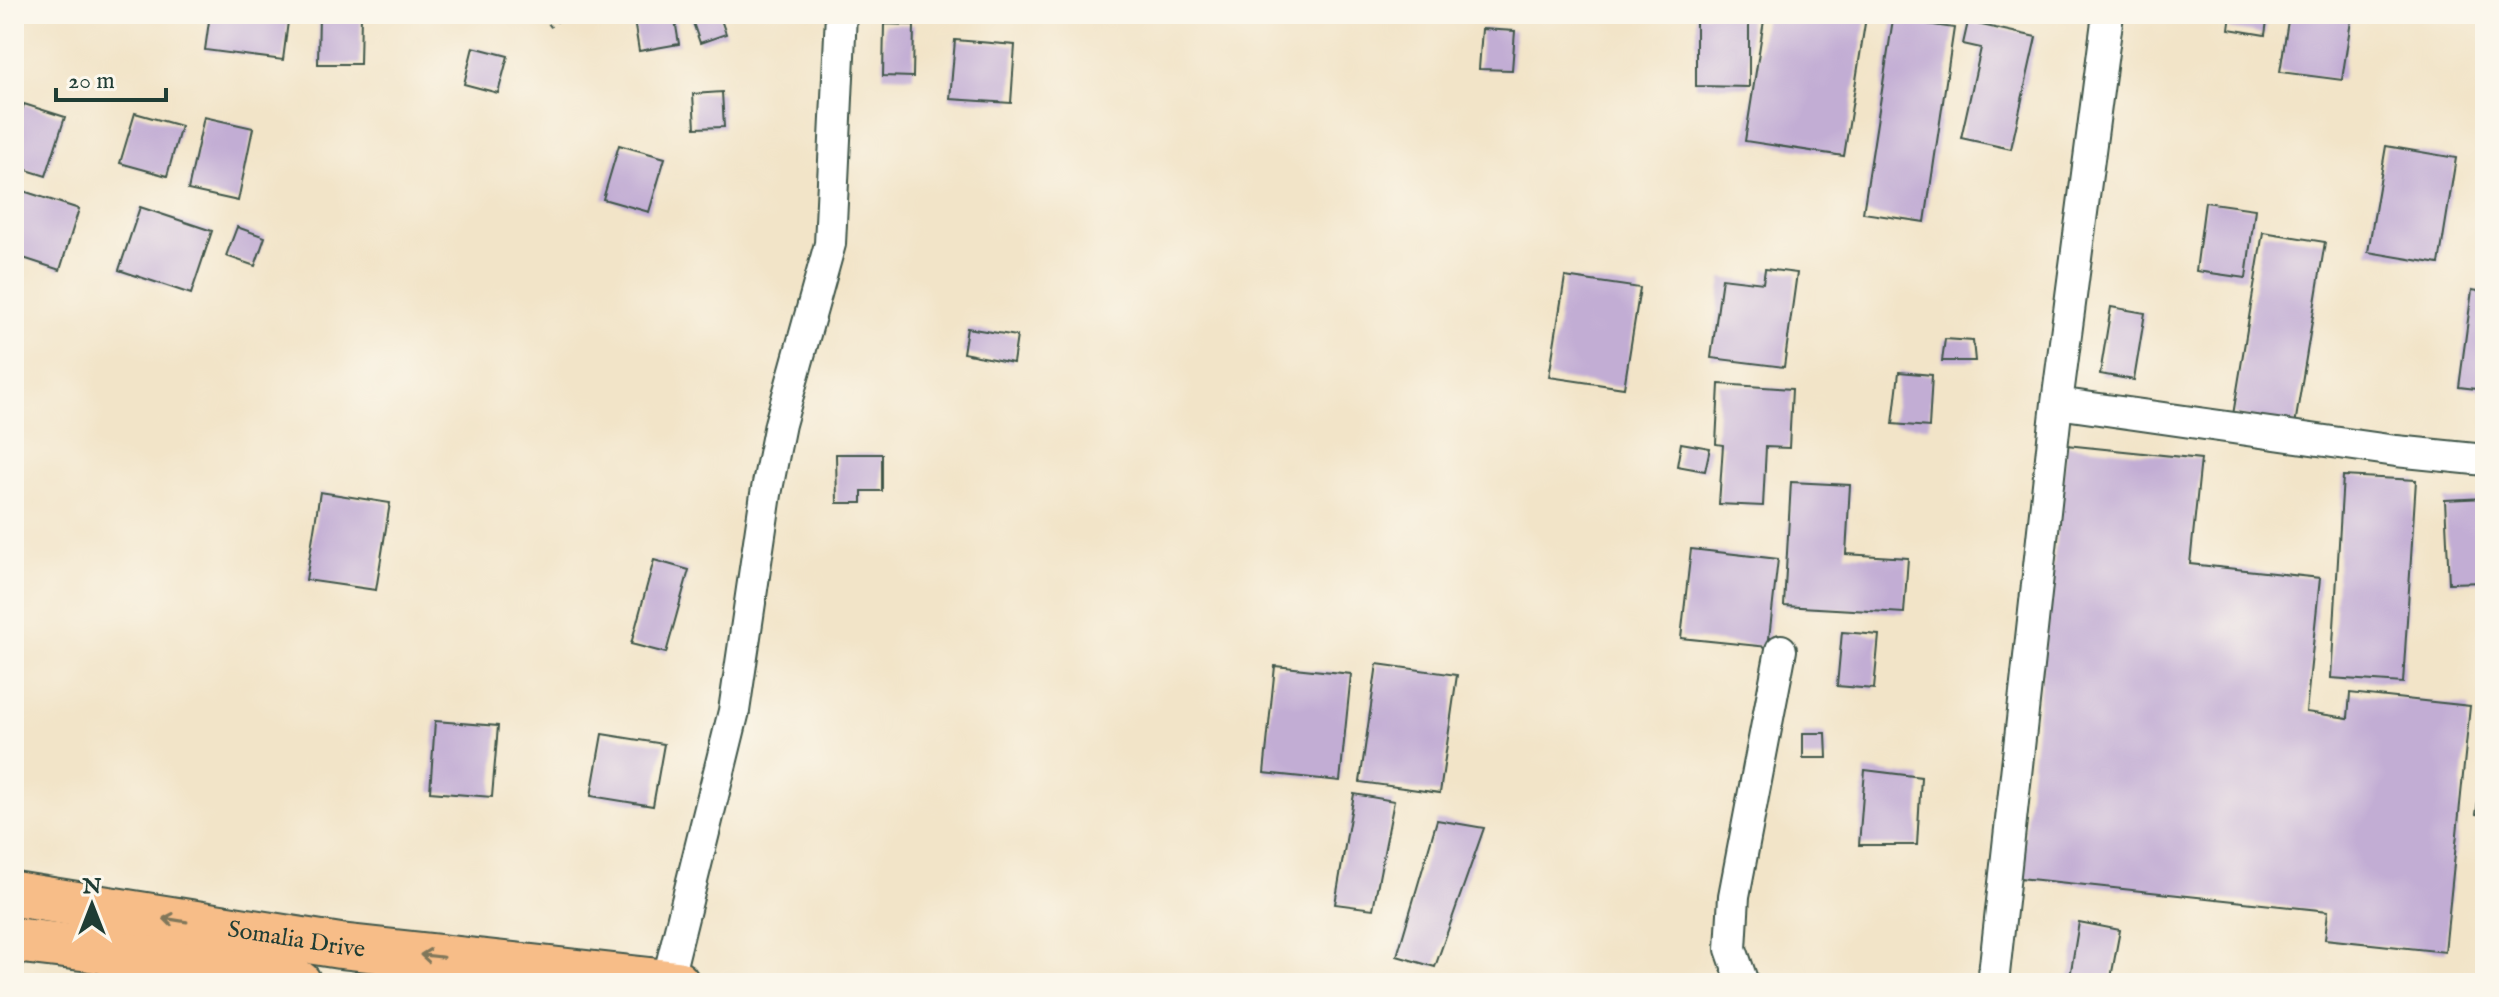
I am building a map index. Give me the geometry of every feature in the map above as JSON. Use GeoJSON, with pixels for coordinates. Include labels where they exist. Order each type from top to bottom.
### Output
{"type":"FeatureCollection","features":[{"type":"Feature","properties":{"kind":"main road","name":"Somalia Drive"},"geometry":{"type":"LineString","coordinates":[[14,894],[340,946],[677,983]]}},
{"type":"Feature","properties":{"kind":"main road","name":"Somalia Drive"},"geometry":{"type":"LineString","coordinates":[[14,940],[90,949],[299,983]]}},
{"type":"Feature","properties":{"kind":"street"},"geometry":{"type":"LineString","coordinates":[[667,982],[734,711],[757,551],[780,424],[830,244],[841,14]]}},
{"type":"Feature","properties":{"kind":"street"},"geometry":{"type":"LineString","coordinates":[[1993,983],[2057,403],[2108,14]]}},
{"type":"Feature","properties":{"kind":"street"},"geometry":{"type":"LineString","coordinates":[[2057,403],[2396,451],[2485,460]]}},
{"type":"Feature","properties":{"kind":"street"},"geometry":{"type":"LineString","coordinates":[[1743,983],[1731,949],[1734,896],[1781,650]]}},
{"type":"Feature","properties":{"kind":"path"},"geometry":{"type":"LineString","coordinates":[[549,26],[564,14]]}},
{"type":"Feature","properties":{"kind":"building"},"geometry":{"type":"Polygon","coordinates":[[[210,14],[289,14],[283,60],[205,50],[210,14]]]}},
{"type":"Feature","properties":{"kind":"building"},"geometry":{"type":"Polygon","coordinates":[[[319,14],[361,14],[360,64],[318,64],[319,14]]]}},
{"type":"Feature","properties":{"kind":"building"},"geometry":{"type":"Polygon","coordinates":[[[633,14],[674,14],[679,44],[639,51],[633,14]]]}},
{"type":"Feature","properties":{"kind":"building"},"geometry":{"type":"Polygon","coordinates":[[[690,14],[719,14],[726,34],[700,43],[690,14]]]}},
{"type":"Feature","properties":{"kind":"building"},"geometry":{"type":"Polygon","coordinates":[[[1696,14],[1749,14],[1749,87],[1696,86],[1696,14]]]}},
{"type":"Feature","properties":{"kind":"building"},"geometry":{"type":"Polygon","coordinates":[[[1765,14],[1846,14],[1866,17],[1844,156],[1745,141],[1765,14]]]}},
{"type":"Feature","properties":{"kind":"building"},"geometry":{"type":"Polygon","coordinates":[[[2231,14],[2268,14],[2265,35],[2229,29],[2231,14]]]}},
{"type":"Feature","properties":{"kind":"building"},"geometry":{"type":"Polygon","coordinates":[[[2289,14],[2352,14],[2342,80],[2280,72],[2289,14]]]}},
{"type":"Feature","properties":{"kind":"building"},"geometry":{"type":"Polygon","coordinates":[[[1893,19],[1954,28],[1925,222],[1863,213],[1893,19]]]}},
{"type":"Feature","properties":{"kind":"building"},"geometry":{"type":"Polygon","coordinates":[[[1968,22],[2036,37],[2011,149],[1961,138],[1981,48],[1963,44],[1968,22]]]}},
{"type":"Feature","properties":{"kind":"building"},"geometry":{"type":"Polygon","coordinates":[[[884,24],[914,25],[913,77],[883,76],[884,24]]]}},
{"type":"Feature","properties":{"kind":"building"},"geometry":{"type":"Polygon","coordinates":[[[1482,29],[1515,31],[1512,70],[1479,69],[1482,29]]]}},
{"type":"Feature","properties":{"kind":"building"},"geometry":{"type":"Polygon","coordinates":[[[955,40],[1015,45],[1011,103],[950,99],[955,40]]]}},
{"type":"Feature","properties":{"kind":"building"},"geometry":{"type":"Polygon","coordinates":[[[473,47],[508,56],[498,93],[464,84],[473,47]]]}},
{"type":"Feature","properties":{"kind":"building"},"geometry":{"type":"Polygon","coordinates":[[[722,92],[724,127],[695,128],[693,94],[722,92]]]}},
{"type":"Feature","properties":{"kind":"building"},"geometry":{"type":"Polygon","coordinates":[[[24,104],[65,117],[46,176],[14,166],[14,135],[24,104]]]}},
{"type":"Feature","properties":{"kind":"building"},"geometry":{"type":"Polygon","coordinates":[[[135,113],[181,126],[167,176],[120,163],[135,113]]]}},
{"type":"Feature","properties":{"kind":"building"},"geometry":{"type":"Polygon","coordinates":[[[204,117],[253,128],[238,201],[188,190],[204,117]]]}},
{"type":"Feature","properties":{"kind":"building"},"geometry":{"type":"Polygon","coordinates":[[[619,145],[665,158],[649,212],[603,199],[619,145]]]}},
{"type":"Feature","properties":{"kind":"building"},"geometry":{"type":"Polygon","coordinates":[[[2386,146],[2456,158],[2439,264],[2368,252],[2386,146]]]}},
{"type":"Feature","properties":{"kind":"building"},"geometry":{"type":"Polygon","coordinates":[[[20,190],[79,209],[60,270],[14,255],[14,207],[20,190]]]}},
{"type":"Feature","properties":{"kind":"building"},"geometry":{"type":"Polygon","coordinates":[[[2205,202],[2255,209],[2246,278],[2196,271],[2205,202]]]}},
{"type":"Feature","properties":{"kind":"building"},"geometry":{"type":"Polygon","coordinates":[[[140,207],[212,231],[191,294],[119,270],[140,207]]]}},
{"type":"Feature","properties":{"kind":"building"},"geometry":{"type":"Polygon","coordinates":[[[237,227],[265,237],[255,266],[226,256],[237,227]]]}},
{"type":"Feature","properties":{"kind":"building"},"geometry":{"type":"Polygon","coordinates":[[[2263,232],[2325,242],[2295,425],[2233,415],[2263,232]]]}},
{"type":"Feature","properties":{"kind":"building"},"geometry":{"type":"Polygon","coordinates":[[[1765,269],[1797,273],[1784,367],[1711,358],[1722,278],[1763,283],[1765,269]]]}},
{"type":"Feature","properties":{"kind":"building"},"geometry":{"type":"Polygon","coordinates":[[[1565,277],[1640,288],[1624,388],[1549,377],[1565,277]]]}},
{"type":"Feature","properties":{"kind":"building"},"geometry":{"type":"Polygon","coordinates":[[[2472,290],[2485,292],[2485,390],[2459,387],[2472,290]]]}},
{"type":"Feature","properties":{"kind":"building"},"geometry":{"type":"Polygon","coordinates":[[[2111,307],[2145,313],[2134,380],[2100,374],[2111,307]]]}},
{"type":"Feature","properties":{"kind":"building"},"geometry":{"type":"Polygon","coordinates":[[[967,328],[1017,336],[1013,363],[963,353],[967,328]]]}},
{"type":"Feature","properties":{"kind":"building"},"geometry":{"type":"Polygon","coordinates":[[[1945,339],[1973,341],[1975,361],[1942,361],[1945,339]]]}},
{"type":"Feature","properties":{"kind":"building"},"geometry":{"type":"Polygon","coordinates":[[[1899,372],[1932,375],[1929,427],[1893,424],[1899,372]]]}},
{"type":"Feature","properties":{"kind":"building"},"geometry":{"type":"Polygon","coordinates":[[[1719,384],[1792,389],[1789,448],[1766,447],[1763,506],[1719,504],[1723,445],[1716,444],[1719,384]]]}},
{"type":"Feature","properties":{"kind":"building"},"geometry":{"type":"Polygon","coordinates":[[[1681,443],[1710,448],[1705,471],[1677,466],[1681,443]]]}},
{"type":"Feature","properties":{"kind":"building"},"geometry":{"type":"Polygon","coordinates":[[[2066,445],[2201,459],[2190,564],[2320,578],[2306,712],[2348,718],[2350,693],[2470,706],[2445,952],[2325,939],[2328,911],[2020,878],[2066,445]]]}},
{"type":"Feature","properties":{"kind":"building"},"geometry":{"type":"Polygon","coordinates":[[[836,454],[882,454],[882,491],[862,491],[862,503],[837,503],[836,454]]]}},
{"type":"Feature","properties":{"kind":"building"},"geometry":{"type":"Polygon","coordinates":[[[2343,476],[2416,480],[2403,683],[2331,678],[2343,476]]]}},
{"type":"Feature","properties":{"kind":"building"},"geometry":{"type":"Polygon","coordinates":[[[1791,482],[1850,485],[1846,554],[1908,558],[1904,613],[1784,606],[1791,482]]]}},
{"type":"Feature","properties":{"kind":"building"},"geometry":{"type":"Polygon","coordinates":[[[320,492],[390,503],[376,590],[306,580],[320,492]]]}},
{"type":"Feature","properties":{"kind":"building"},"geometry":{"type":"Polygon","coordinates":[[[2485,498],[2485,582],[2449,583],[2445,500],[2485,498]]]}},
{"type":"Feature","properties":{"kind":"building"},"geometry":{"type":"Polygon","coordinates":[[[1691,549],[1778,559],[1768,647],[1681,638],[1691,549]]]}},
{"type":"Feature","properties":{"kind":"building"},"geometry":{"type":"Polygon","coordinates":[[[654,560],[689,570],[666,653],[631,644],[654,560]]]}},
{"type":"Feature","properties":{"kind":"building"},"geometry":{"type":"Polygon","coordinates":[[[1842,632],[1879,635],[1874,689],[1837,686],[1842,632]]]}},
{"type":"Feature","properties":{"kind":"building"},"geometry":{"type":"Polygon","coordinates":[[[1377,664],[1457,675],[1440,793],[1360,782],[1377,664]]]}},
{"type":"Feature","properties":{"kind":"building"},"geometry":{"type":"Polygon","coordinates":[[[1275,666],[1351,674],[1340,781],[1264,773],[1275,666]]]}},
{"type":"Feature","properties":{"kind":"building"},"geometry":{"type":"Polygon","coordinates":[[[435,721],[498,726],[492,797],[430,792],[435,721]]]}},
{"type":"Feature","properties":{"kind":"building"},"geometry":{"type":"Polygon","coordinates":[[[1803,733],[1826,733],[1827,758],[1803,758],[1803,733]]]}},
{"type":"Feature","properties":{"kind":"building"},"geometry":{"type":"Polygon","coordinates":[[[602,734],[664,744],[653,806],[591,796],[602,734]]]}},
{"type":"Feature","properties":{"kind":"building"},"geometry":{"type":"Polygon","coordinates":[[[2485,768],[2485,815],[2476,814],[2485,768]]]}},
{"type":"Feature","properties":{"kind":"building"},"geometry":{"type":"Polygon","coordinates":[[[1865,770],[1921,777],[1917,845],[1859,845],[1865,770]]]}},
{"type":"Feature","properties":{"kind":"building"},"geometry":{"type":"Polygon","coordinates":[[[1354,794],[1394,801],[1373,909],[1335,904],[1354,794]]]}},
{"type":"Feature","properties":{"kind":"building"},"geometry":{"type":"Polygon","coordinates":[[[1437,820],[1484,828],[1435,967],[1397,956],[1437,820]]]}},
{"type":"Feature","properties":{"kind":"building"},"geometry":{"type":"Polygon","coordinates":[[[2079,922],[2120,930],[2110,983],[2069,983],[2079,922]]]}}]}
